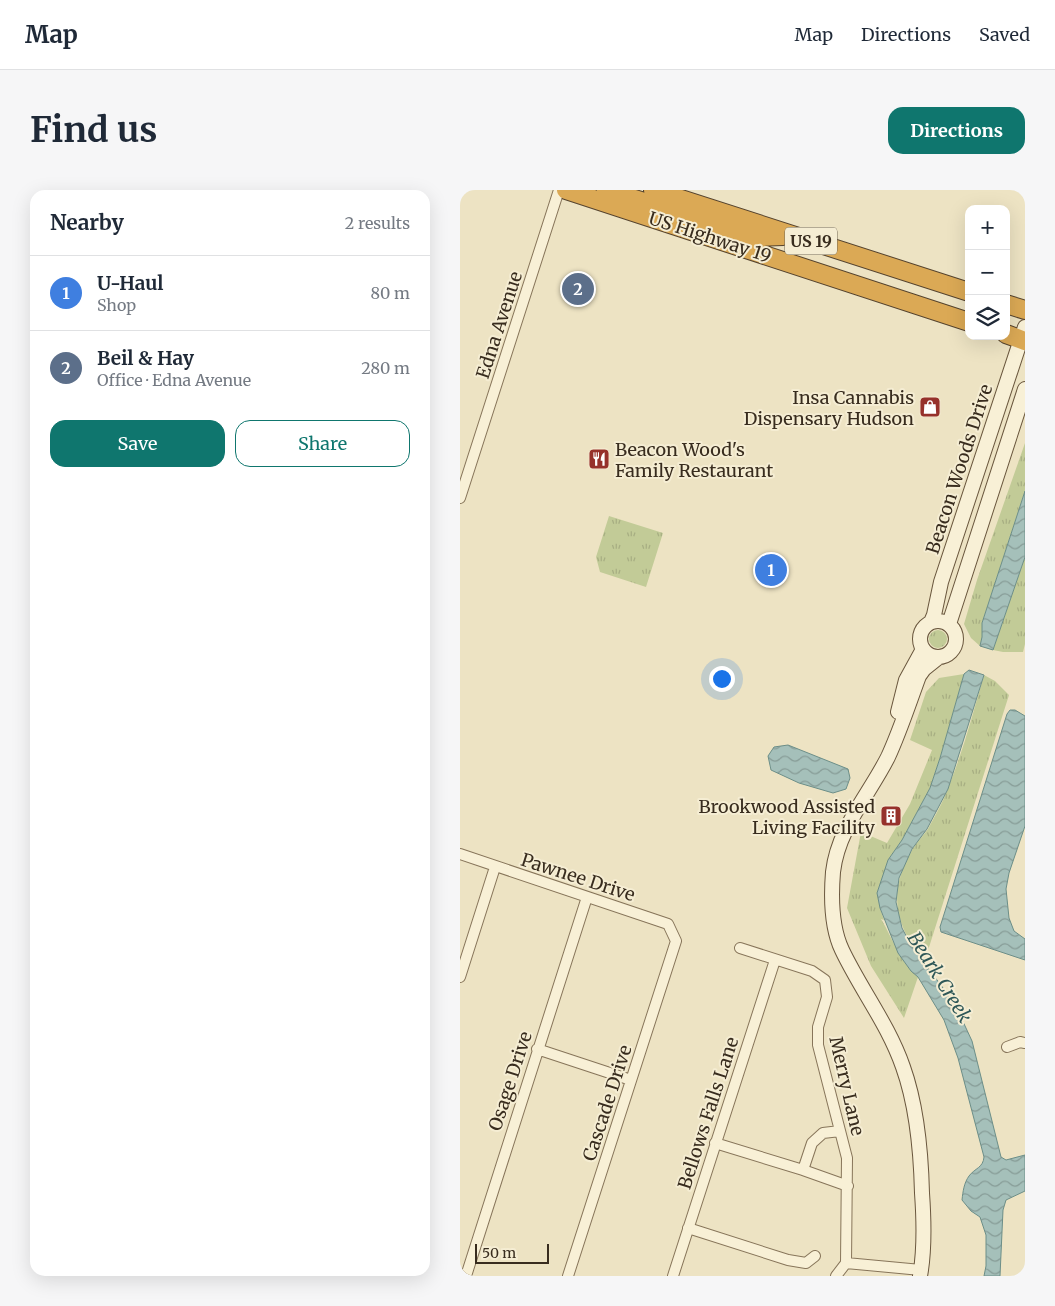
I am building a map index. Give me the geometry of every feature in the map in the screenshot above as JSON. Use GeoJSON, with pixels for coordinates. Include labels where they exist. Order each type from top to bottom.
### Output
{"type":"FeatureCollection","features":[{"type":"Feature","properties":{"kind":"highway","name":"US Highway 19"},"geometry":{"type":"LineString","coordinates":[[566,190],[965,321]]}},
{"type":"Feature","properties":{"kind":"highway"},"geometry":{"type":"LineString","coordinates":[[606,190],[755,237],[793,236]]}},
{"type":"Feature","properties":{"kind":"highway","name":"US Highway 19"},"geometry":{"type":"LineString","coordinates":[[653,190],[965,291]]}},
{"type":"Feature","properties":{"kind":"highway"},"geometry":{"type":"LineString","coordinates":[[1010,305],[1025,310]]}},
{"type":"Feature","properties":{"kind":"street","name":"Edna Avenue"},"geometry":{"type":"LineString","coordinates":[[460,498],[559,190]]}},
{"type":"Feature","properties":{"kind":"street","name":"Beacon Woods Drive"},"geometry":{"type":"LineString","coordinates":[[888,756],[906,680],[923,649],[920,638],[921,632],[931,622],[934,615],[941,582],[1019,335]]}},
{"type":"Feature","properties":{"kind":"street","name":"Beacon Woods Drive"},"geometry":{"type":"LineString","coordinates":[[921,1273],[924,1225],[921,1162],[915,1112],[904,1067],[884,1022],[841,948],[832,912],[833,870],[844,831],[870,790],[888,756],[919,676],[931,662],[948,654],[955,643],[955,633],[949,624],[1025,389]]}},
{"type":"Feature","properties":{"kind":"street"},"geometry":{"type":"LineString","coordinates":[[931,622],[938,621],[949,624]]}},
{"type":"Feature","properties":{"kind":"street"},"geometry":{"type":"LineString","coordinates":[[923,649],[931,656],[939,657]]}},
{"type":"Feature","properties":{"kind":"street","name":"Pawnee Drive"},"geometry":{"type":"LineString","coordinates":[[460,854],[668,924],[676,941]]}},
{"type":"Feature","properties":{"kind":"street"},"geometry":{"type":"LineString","coordinates":[[460,977],[496,867]]}},
{"type":"Feature","properties":{"kind":"street","name":"Osage Drive"},"geometry":{"type":"LineString","coordinates":[[466,1276],[587,897]]}},
{"type":"Feature","properties":{"kind":"street","name":"Cascade Drive"},"geometry":{"type":"LineString","coordinates":[[568,1276],[676,941]]}},
{"type":"Feature","properties":{"kind":"street","name":"Merry Lane"},"geometry":{"type":"LineString","coordinates":[[740,948],[812,971],[825,980],[827,997],[818,1027],[818,1045],[847,1158],[846,1262]]}},
{"type":"Feature","properties":{"kind":"street","name":"Bellows Falls Lane"},"geometry":{"type":"LineString","coordinates":[[673,1276],[775,960]]}},
{"type":"Feature","properties":{"kind":"street"},"geometry":{"type":"LineString","coordinates":[[1007,1047],[1020,1042],[1025,1043]]}},
{"type":"Feature","properties":{"kind":"street"},"geometry":{"type":"LineString","coordinates":[[537,1049],[631,1080]]}},
{"type":"Feature","properties":{"kind":"street"},"geometry":{"type":"LineString","coordinates":[[803,1170],[812,1143],[823,1133],[840,1131]]}},
{"type":"Feature","properties":{"kind":"street"},"geometry":{"type":"LineString","coordinates":[[716,1143],[848,1186]]}},
{"type":"Feature","properties":{"kind":"street"},"geometry":{"type":"LineString","coordinates":[[688,1228],[806,1264],[815,1256]]}},
{"type":"Feature","properties":{"kind":"street"},"geometry":{"type":"LineString","coordinates":[[836,1276],[846,1262],[921,1273]]}},
{"type":"Feature","properties":{"kind":"green space"},"geometry":{"type":"Polygon","coordinates":[[[1025,443],[1025,491],[982,623],[980,646],[971,638],[964,624],[977,580],[1025,443]]]}},
{"type":"Feature","properties":{"kind":"green space"},"geometry":{"type":"Polygon","coordinates":[[[609,516],[663,533],[646,587],[600,572],[596,557],[609,516]]]}},
{"type":"Feature","properties":{"kind":"green space"},"geometry":{"type":"Polygon","coordinates":[[[1025,557],[1025,644],[1023,652],[993,650],[1025,557]]]}},
{"type":"Feature","properties":{"kind":"green space"},"geometry":{"type":"Polygon","coordinates":[[[934,630],[942,630],[947,635],[945,646],[934,648],[929,643],[929,635],[934,630]]]}},
{"type":"Feature","properties":{"kind":"green space"},"geometry":{"type":"Polygon","coordinates":[[[964,674],[930,788],[902,840],[888,860],[880,908],[884,920],[881,919],[906,964],[918,977],[904,1018],[871,966],[847,908],[861,832],[887,843],[910,804],[932,750],[910,740],[926,692],[939,678],[964,674]]]}},
{"type":"Feature","properties":{"kind":"green space"},"geometry":{"type":"Polygon","coordinates":[[[984,675],[995,681],[1009,695],[924,963],[906,935],[901,922],[897,895],[899,881],[912,850],[928,829],[946,793],[963,746],[984,675]]]}},
{"type":"Feature","properties":{"kind":"water"},"geometry":{"type":"Polygon","coordinates":[[[1025,491],[1025,557],[993,650],[980,646],[982,623],[1025,491]]]}},
{"type":"Feature","properties":{"kind":"water"},"geometry":{"type":"Polygon","coordinates":[[[969,670],[984,675],[948,789],[927,829],[912,849],[899,878],[896,902],[902,928],[911,945],[946,992],[959,1013],[972,1041],[1001,1157],[1006,1160],[1025,1155],[1025,1191],[1006,1200],[1003,1210],[1000,1276],[984,1276],[986,1266],[986,1235],[980,1217],[971,1211],[962,1200],[967,1179],[980,1166],[984,1157],[958,1058],[944,1020],[918,977],[911,971],[898,953],[880,908],[877,893],[888,860],[902,840],[930,788],[964,674],[969,670]]]}},
{"type":"Feature","properties":{"kind":"water"},"geometry":{"type":"Polygon","coordinates":[[[1010,710],[1015,710],[1025,716],[1025,826],[1009,873],[1006,889],[1009,918],[1014,931],[1025,939],[1025,960],[941,932],[940,927],[1007,714],[1010,710]]]}},
{"type":"Feature","properties":{"kind":"water"},"geometry":{"type":"Polygon","coordinates":[[[788,745],[848,769],[850,778],[846,789],[833,793],[799,783],[771,770],[768,756],[774,747],[788,745]]]}},
{"type":"Feature","properties":{"kind":"place","name":"Beil & Hay"},"geometry":{"type":"Point","coordinates":[578,289]}},
{"type":"Feature","properties":{"kind":"place","name":"Insa Cannabis Dispensary Hudson"},"geometry":{"type":"Point","coordinates":[930,407]}},
{"type":"Feature","properties":{"kind":"place","name":"Beacon Wood's Family Restaurant"},"geometry":{"type":"Point","coordinates":[599,459]}},
{"type":"Feature","properties":{"kind":"place","name":"U-Haul"},"geometry":{"type":"Point","coordinates":[771,570]}},
{"type":"Feature","properties":{"kind":"place","name":"Brookwood Assisted Living Facility"},"geometry":{"type":"Point","coordinates":[891,816]}},
{"type":"Feature","properties":{"kind":"water label","name":"Beark Creek"},"geometry":{"type":"Point","coordinates":[940,977]}}]}
